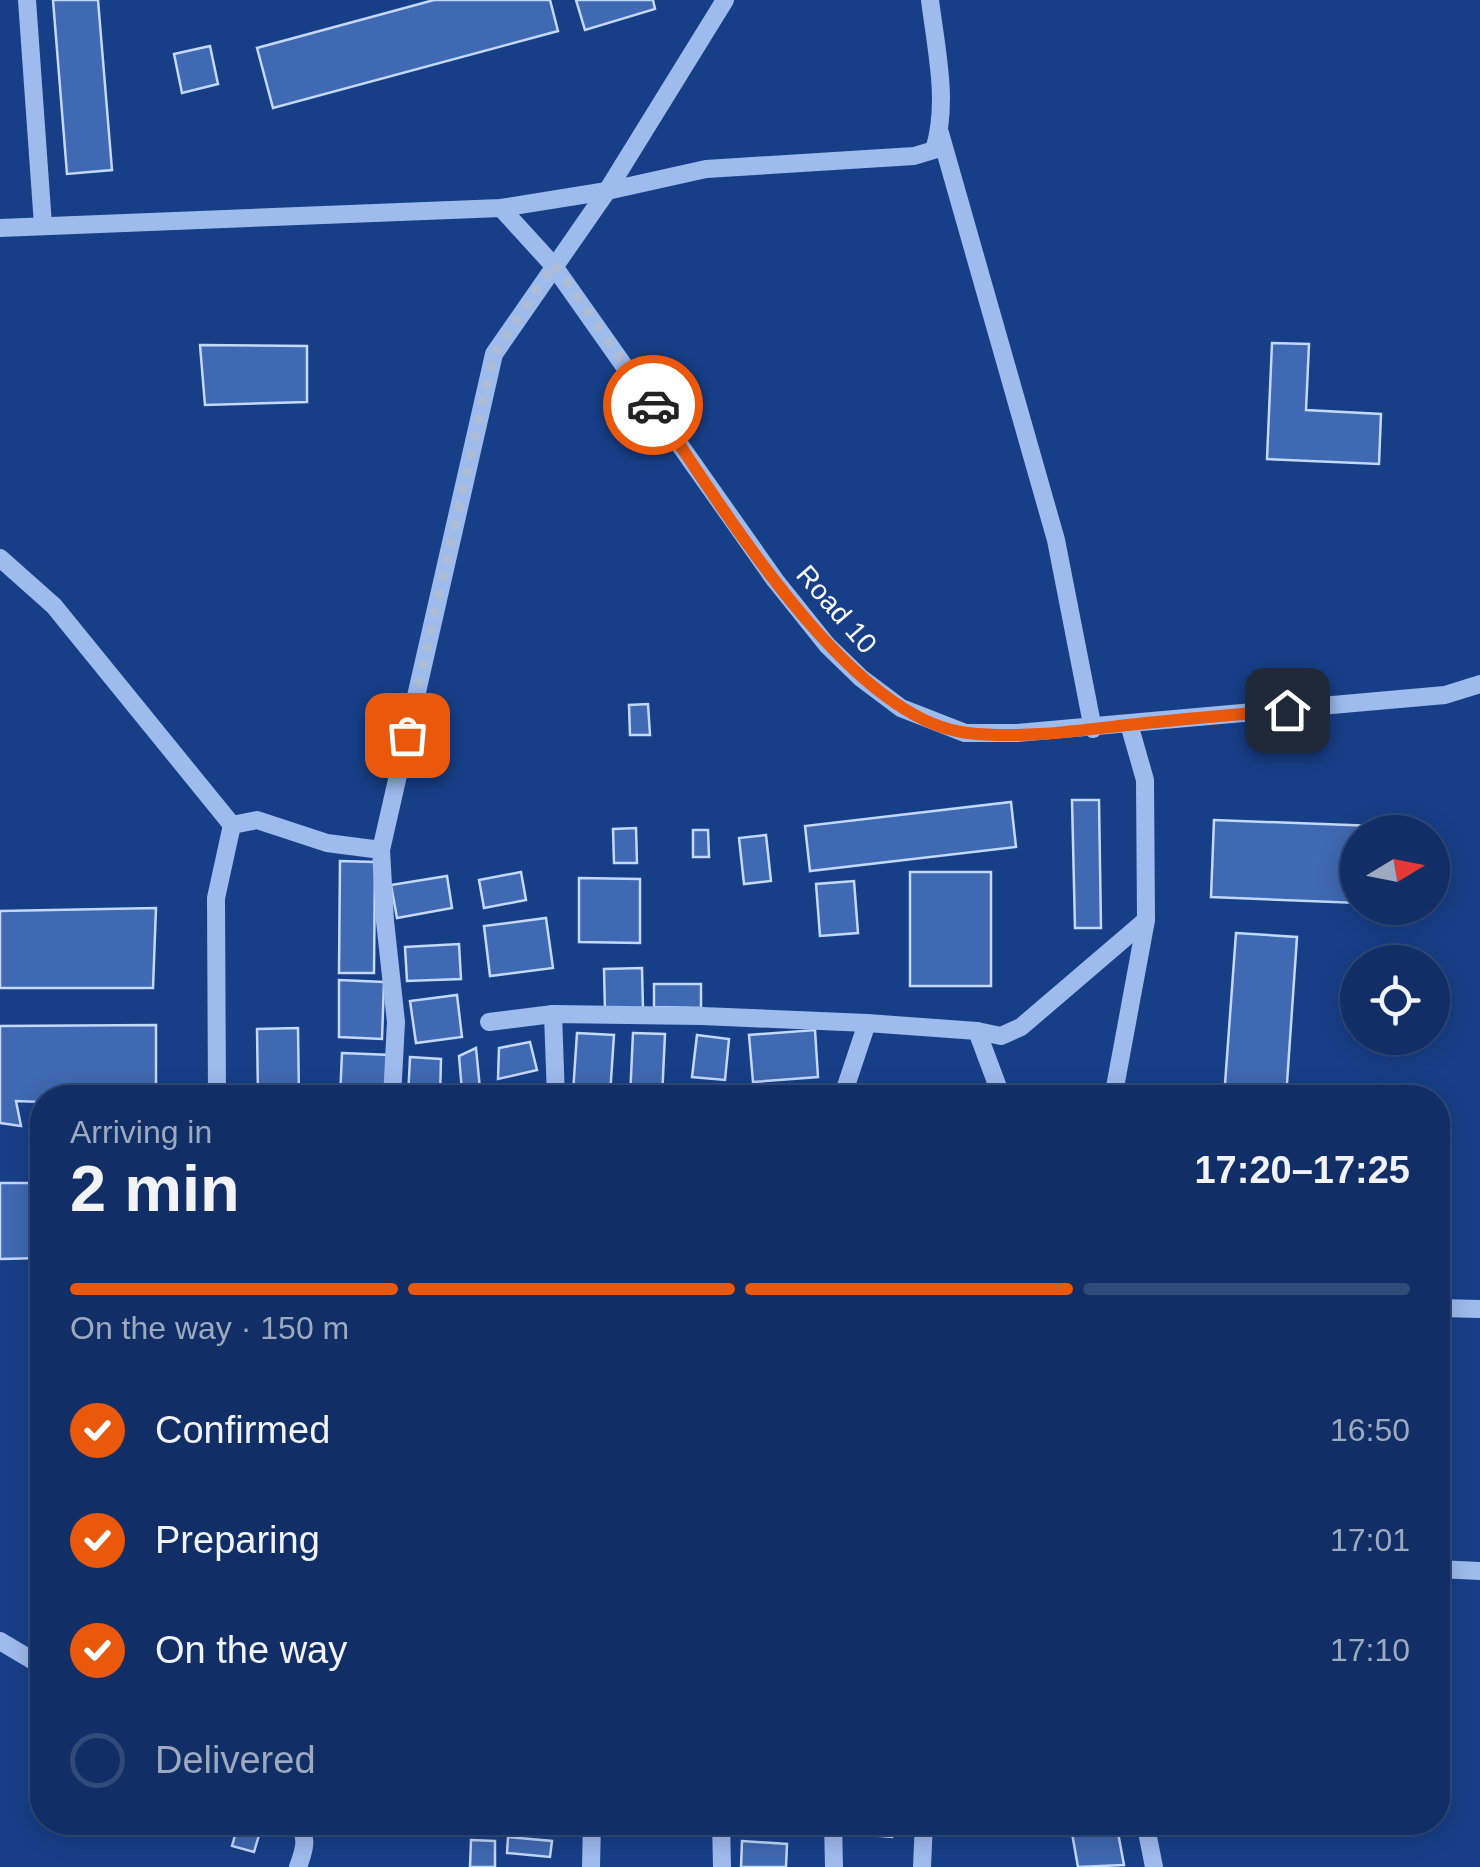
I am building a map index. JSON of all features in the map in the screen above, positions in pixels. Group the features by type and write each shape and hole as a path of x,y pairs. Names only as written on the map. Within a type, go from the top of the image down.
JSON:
{"street":[{"path":"27,0 43,224"},
{"path":"393,1085 396,1022 384,921 381,850 494,354 607,191 725,0"},
{"path":"930,0 941,84 940,132 1056,540 1093,729"},
{"path":"0,228 500,208 607,191 706,169 914,156 934,150 940,132"},
{"name":"Road 10","path":"500,208 554,264 775,580 827,645 860,678 901,708 965,733 1093,729 1445,696 1480,684"},
{"path":"0,558 54,606 232,825"},
{"path":"1114,1085 1146,920 1145,780 1129,724"},
{"path":"232,825 257,820 327,843 381,850"},
{"path":"217,1085 216,898 232,825"},
{"path":"489,1022 553,1014 702,1016 866,1023 1000,1036 1021,1027 1146,920"},
{"path":"553,1014 556,1085"},
{"path":"846,1085 866,1023"},
{"path":"977,1031 997,1085"},
{"path":"1450,1308 1480,1309"},
{"path":"1450,1570 1480,1571"},
{"path":"0,1641 30,1659"},
{"path":"298,1867 306,1846 304,1835"},
{"path":"591,1867 592,1835"},
{"path":"721,1835 722,1867"},
{"path":"833,1835 834,1867"},
{"path":"922,1867 923,1835"},
{"path":"1148,1835 1154,1867"}],"building":[{"path":"53,0 98,0 112,170 67,174"},
{"path":"434,0 550,0 558,31 273,108 257,48"},
{"path":"576,0 653,0 655,9 585,30"},
{"path":"210,46 218,84 182,93 174,54"},
{"path":"1272,343 1309,344 1306,410 1381,414 1379,464 1267,459"},
{"path":"200,345 307,346 307,402 205,405"},
{"path":"648,704 650,735 630,735 629,705"},
{"path":"1072,800 1099,800 1101,928 1075,928"},
{"path":"1011,802 1016,847 810,871 805,826"},
{"path":"1214,820 1340,825 1340,902 1211,897"},
{"path":"636,828 637,863 614,863 613,829"},
{"path":"693,830 708,830 709,857 693,857"},
{"path":"766,835 771,881 744,884 739,838"},
{"path":"340,861 375,862 374,973 339,973"},
{"path":"521,872 526,900 484,908 479,880"},
{"path":"910,872 991,872 991,986 910,986"},
{"path":"447,876 452,908 397,918 391,885"},
{"path":"579,878 640,879 640,943 579,942"},
{"path":"854,881 858,933 820,936 816,884"},
{"path":"156,908 153,988 0,988 0,911"},
{"path":"546,918 553,968 490,976 484,926"},
{"path":"1236,933 1297,937 1287,1085 1225,1085"},
{"path":"459,944 461,979 407,981 405,947"},
{"path":"642,968 643,1010 605,1011 604,969"},
{"path":"339,980 384,982 382,1039 339,1037"},
{"path":"654,984 701,984 701,1008 654,1007"},
{"path":"457,995 462,1037 416,1043 410,1001"},
{"path":"156,1025 156,1085 30,1085 30,1102 16,1101 21,1126 0,1123 0,1026"},
{"path":"298,1028 299,1085 258,1085 257,1029"},
{"path":"815,1030 818,1077 753,1082 749,1035"},
{"path":"577,1033 614,1035 611,1085 574,1085"},
{"path":"633,1033 665,1034 663,1085 631,1085"},
{"path":"697,1035 729,1039 725,1080 692,1077"},
{"path":"530,1042 537,1070 498,1079 499,1048"},
{"path":"476,1048 480,1085 461,1085 459,1056"},
{"path":"342,1053 391,1055 390,1085 341,1085"},
{"path":"410,1057 441,1059 440,1085 409,1085"},
{"path":"0,1183 30,1183 30,1258 0,1259"},
{"path":"235,1835 259,1835 254,1852 232,1846"},
{"path":"1072,1835 1118,1835 1124,1865 1078,1867"},
{"path":"508,1837 552,1841 550,1857 507,1853"},
{"path":"471,1840 495,1841 495,1867 470,1867"},
{"path":"742,1841 787,1844 786,1867 741,1867"}],"way so far":[{"path":"407,735 494,354 554,264 653,405"}],"route":[{"path":"653,405 775,580 827,645 860,678 901,708 965,733 1017,734 1287,710"}]}
